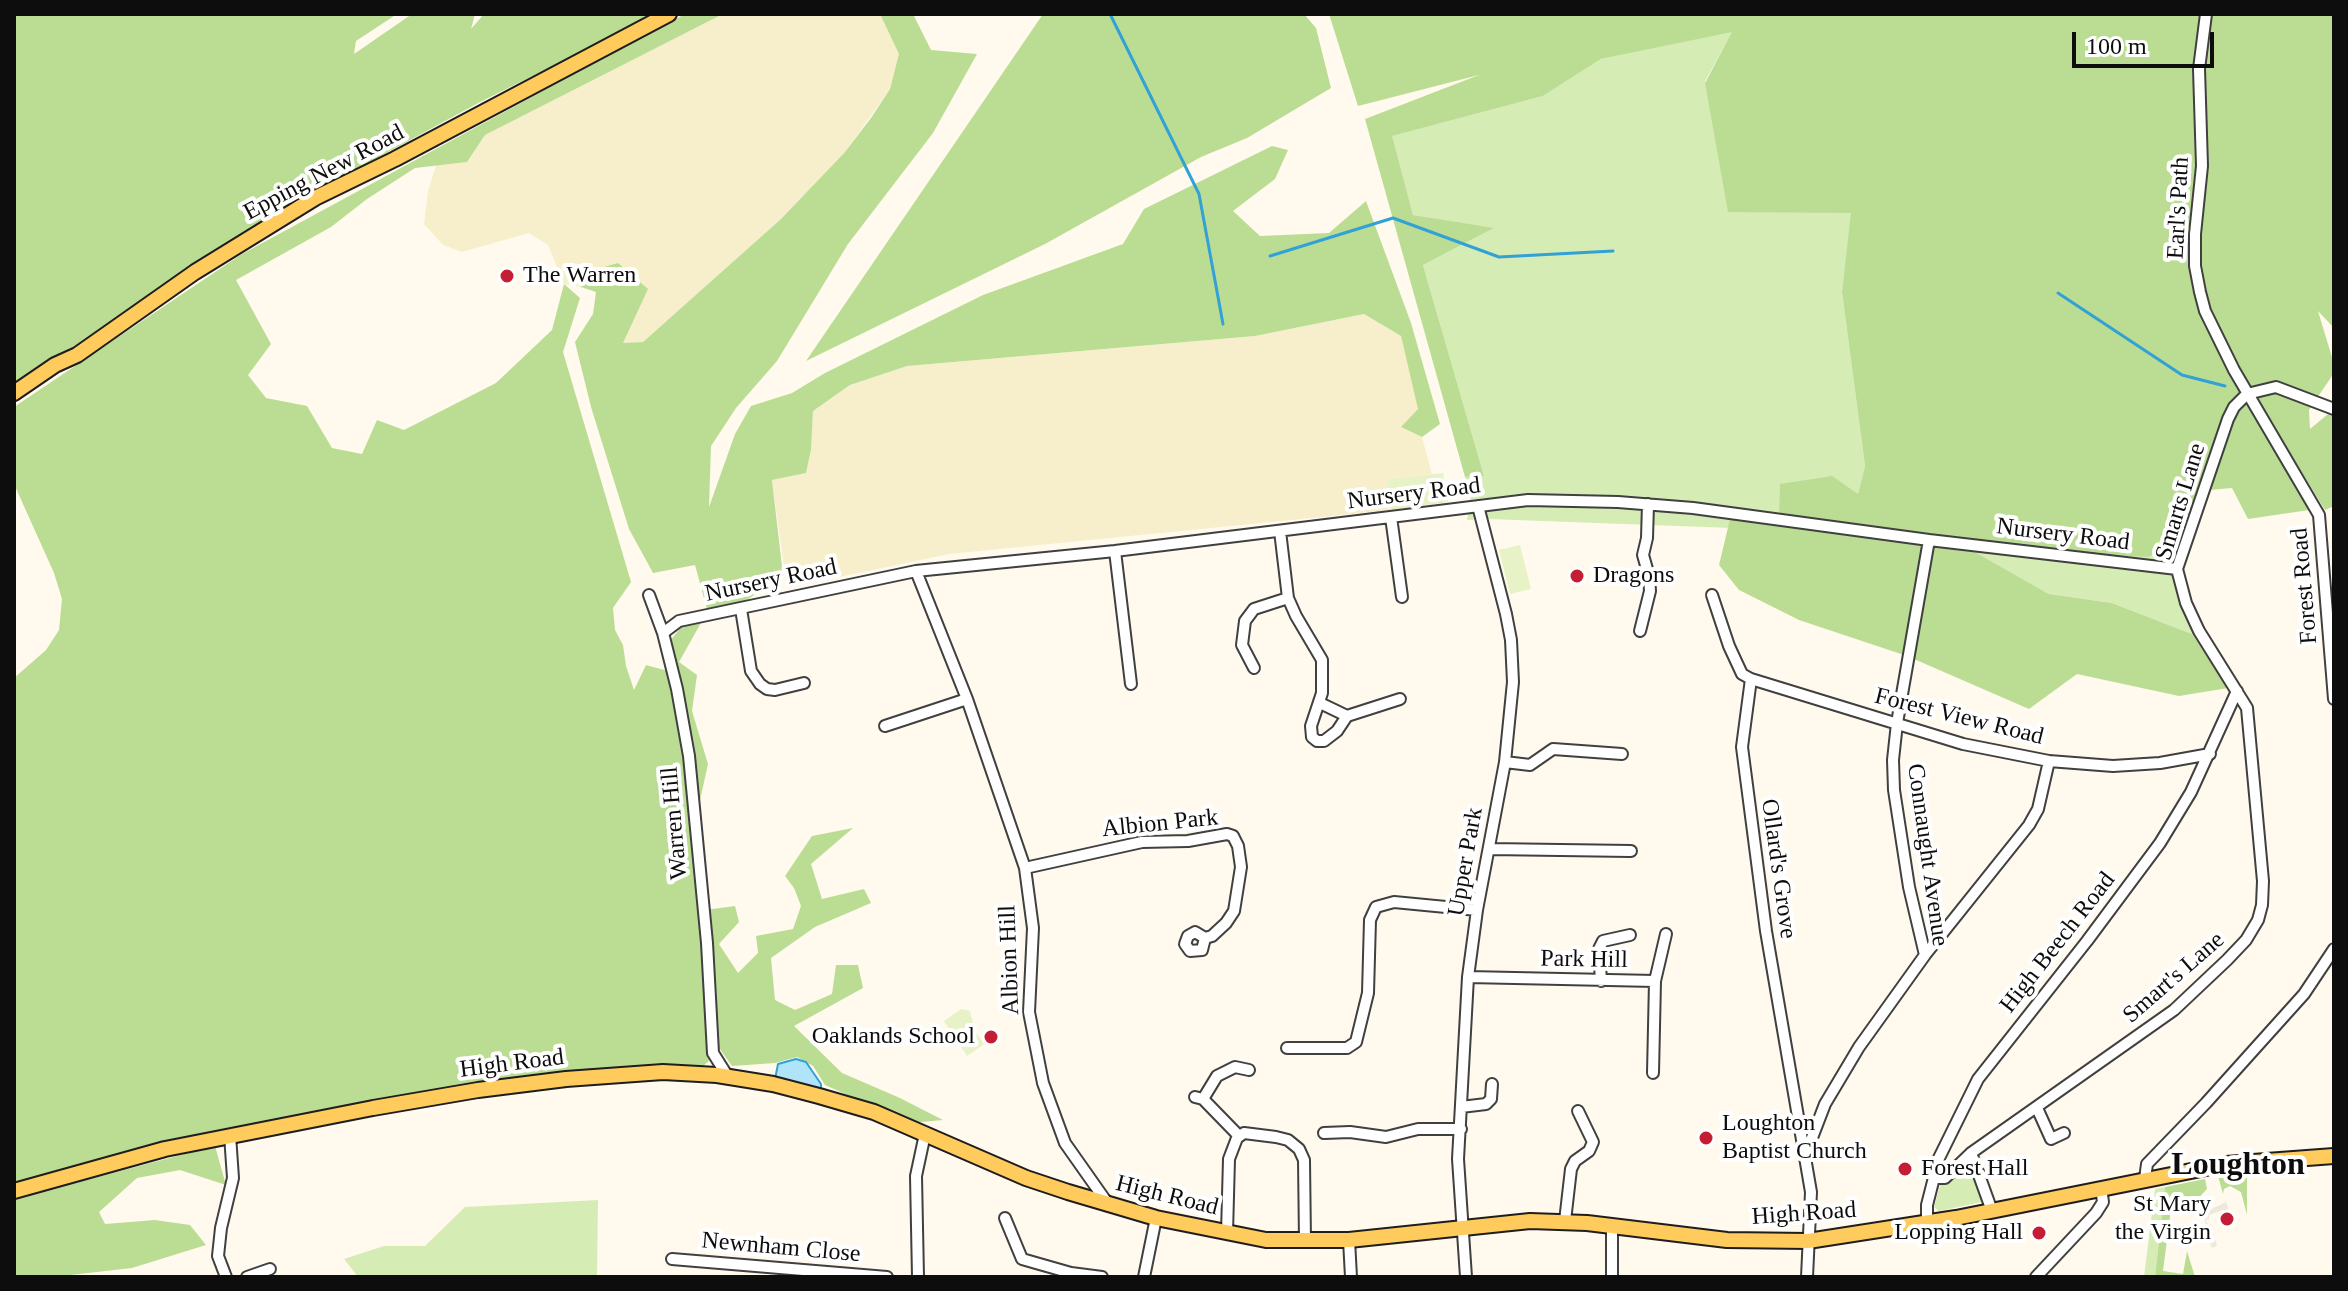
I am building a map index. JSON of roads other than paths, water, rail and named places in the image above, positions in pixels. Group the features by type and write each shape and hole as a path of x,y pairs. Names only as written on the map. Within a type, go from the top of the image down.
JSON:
{"main road":[{"name":"Epping New Road","path":"14,393 55,365 77,355 195,272 315,198 669,14"},
{"name":"High Road","path":"14,1191 165,1149 230,1135 478,1090 615,1074 705,1074 773,1084 874,1112 1026,1178 1108,1204 1156,1218 1266,1240 1349,1240 1530,1221 1565,1221 1727,1240 1808,1241 1992,1211 2145,1179 2260,1160 2334,1156"}],"street":[{"name":"Earl's Path","path":"2206,14 2199,69 2202,166 2195,266 2205,311 2247,394"},
{"path":"2247,394 2276,387 2334,409"},
{"name":"Smarts Lane","path":"2247,394 2234,407 2228,419 2177,569 2186,603 2199,631 2247,708"},
{"name":"Forest Road","path":"2247,394 2319,515 2334,699"},
{"name":"Nursery Road","path":"663,633 679,621 916,571 1115,551 1528,500 1648,504 2177,569"},
{"path":"1640,631 1650,591 1643,555 1648,504"},
{"name":"Upper Park","path":"1466,1277 1458,1159 1468,977 1477,910 1505,762 1513,682 1511,640 1478,506"},
{"path":"1391,517 1402,597"},
{"path":"1280,531 1288,598 1322,660 1320,703 1310,734 1314,740 1328,740 1347,716"},
{"name":"Connaught Avenue","path":"1807,1277 1811,1192 1805,1156 1825,1104 1852,1058 1925,955 1909,887 1894,790 1897,723 1929,540"},
{"path":"1115,551 1131,684"},
{"name":"Albion Hill","path":"916,571 967,699 1025,868 1033,928 1029,1012 1043,1083 1065,1143 1108,1204"},
{"name":"Warren Hill","path":"649,595 663,633 677,689 689,756 707,943 713,1053 705,1074"},
{"path":"1712,595 1742,674 1751,679"},
{"path":"1254,668 1242,645 1245,621 1254,609 1288,598"},
{"path":"741,609 751,671 760,684 775,690 804,683"},
{"name":"Forest View Road","path":"1751,679 1963,744 2049,761 2113,766 2160,763 2210,754"},
{"name":"Ollard's Grove","path":"1751,679 1742,747 1766,931 1805,1156"},
{"name":"High Beech Road","path":"1927,1222 1927,1205 1939,1158 1978,1079 2160,843 2191,792 2237,691"},
{"path":"885,726 967,699"},
{"path":"1320,703 1347,716 1400,699"},
{"name":"Smart's Lane","path":"1934,1178 1945,1178 1971,1153 2174,1010 2237,950 2258,920 2263,881 2247,708"},
{"path":"1505,762 1530,765 1553,749 1622,754"},
{"path":"1925,955 2029,825 2038,809 2049,761"},
{"name":"Albion Park","path":"1025,868 1142,842 1233,836 1241,867 1234,911 1219,929 1205,938"},
{"path":"1490,849 1624,847"},
{"path":"1287,1048 1347,1048 1356,1042 1368,993 1370,920 1376,907 1394,902 1477,910"},
{"path":"1655,981 1666,934"},
{"path":"1601,981 1599,949 1603,941 1630,935"},
{"path":"2145,1179 2147,1164 2304,994 2334,949"},
{"name":"Park Hill","path":"1468,977 1655,981 1653,1073"},
{"name":"Warren Hill","path":"713,1053 728,1077"},
{"path":"1239,1136 1199,1098 1217,1076 1235,1067 1249,1070"},
{"path":"1461,1107 1486,1104 1491,1099 1492,1084"},
{"path":"2037,1108 2051,1139 2064,1133"},
{"path":"1565,1221 1571,1169 1575,1161 1589,1151 1593,1142 1578,1111"},
{"path":"1324,1133 1350,1132 1386,1137 1418,1129 1461,1129"},
{"path":"1227,1233 1229,1159 1232,1146 1244,1133 1288,1140 1299,1149 1304,1160 1305,1241"},
{"path":"918,1277 916,1176 925,1134"},
{"path":"226,1277 218,1256 233,1178 230,1135"},
{"path":"1971,1153 1992,1211"},
{"path":"2036,1277 2096,1213 2103,1202 2101,1188"},
{"path":"1005,1218 1022,1259 1071,1273 1102,1277"},
{"path":"1144,1277 1156,1218"},
{"path":"1612,1226 1612,1277"},
{"path":"1349,1240 1351,1277"},
{"name":"Newnham Close","path":"672,1259 887,1277"},
{"path":"247,1277 270,1269"}],"water":[{"path":"796,1059 806,1062 821,1084 821,1092 775,1079 778,1064"}],"waterway":[{"path":"1110,14 1199,194 1223,324"},
{"path":"1270,256 1393,218 1499,257 1613,251"},
{"path":"2058,293 2182,375 2225,386"}],"place":[{"name":"The Warren","path":"507,276"},
{"name":"Dragons","path":"1577,576"},
{"name":"Oaklands School","path":"991,1037"},
{"name":"Loughton Baptist Church","path":"1706,1138"},
{"name":"Forest Hall","path":"1905,1169"},
{"name":"St Mary the Virgin","path":"2227,1219"},
{"name":"Lopping Hall","path":"2039,1233"}],"district":[{"name":"Loughton","path":"2238,1166"}]}
